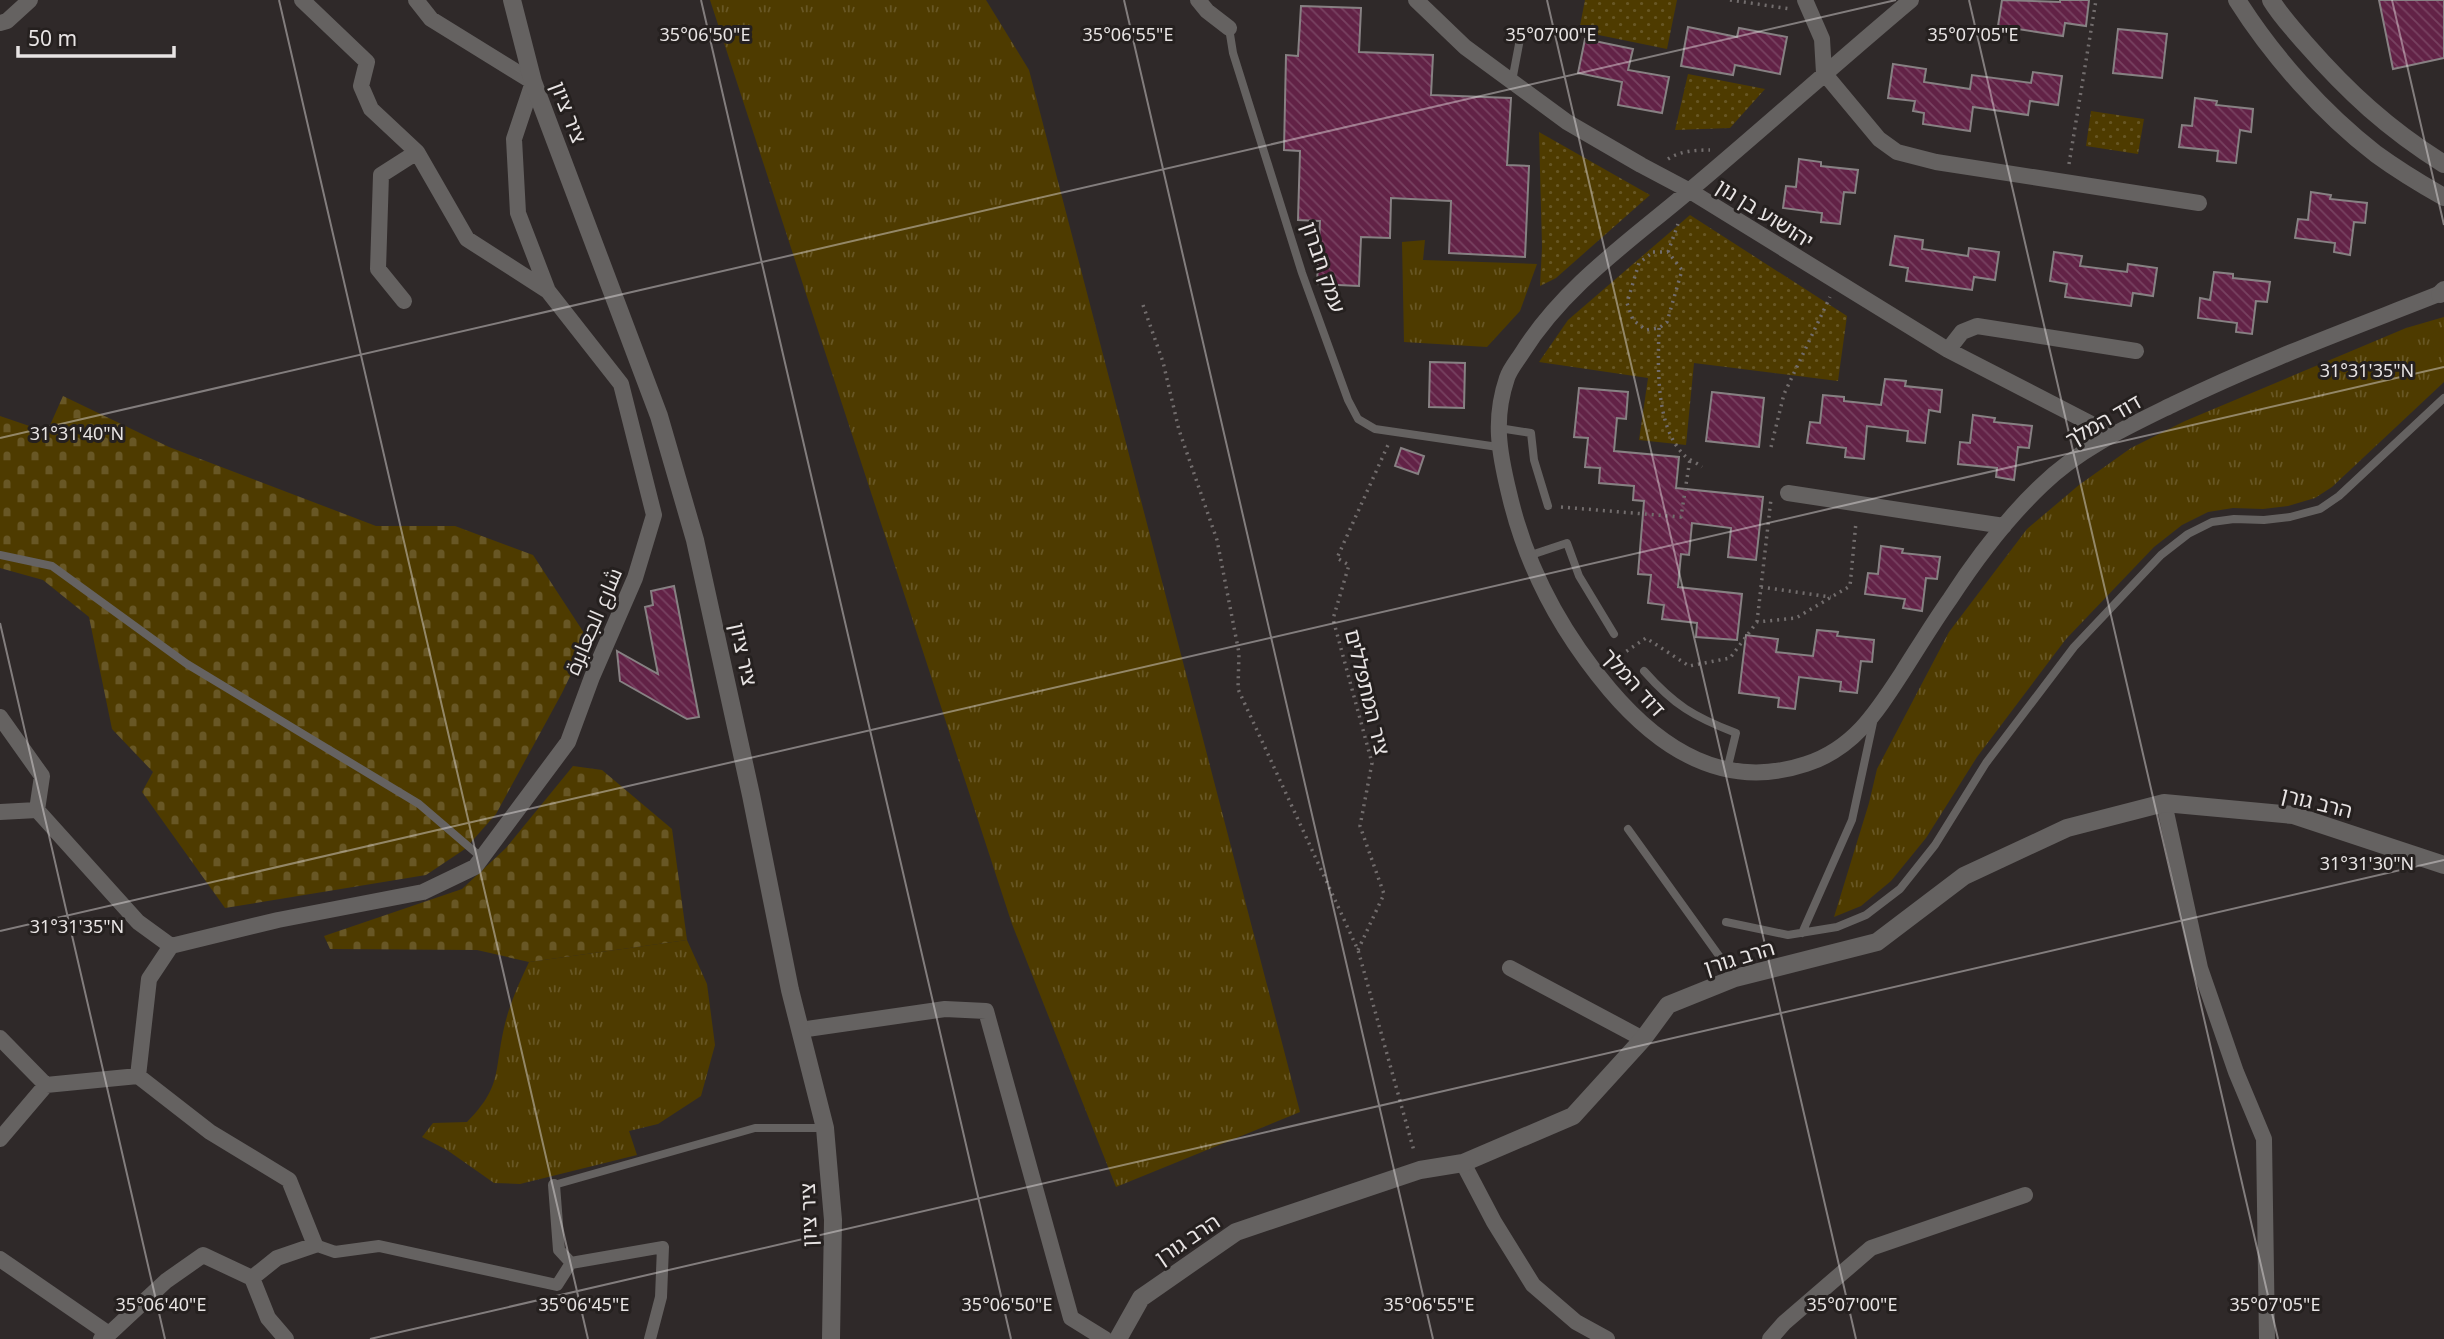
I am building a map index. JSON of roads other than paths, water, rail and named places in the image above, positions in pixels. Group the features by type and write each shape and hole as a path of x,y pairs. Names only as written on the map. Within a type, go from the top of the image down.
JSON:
{"street":[{"path":"0,23 7,21 30,0"},
{"path":"302,0 368,62 361,86 371,109 418,152 467,239 548,291"},
{"path":"416,0 431,19 533,82"},
{"name":"ציר ציון","path":"512,0 533,82 659,416 695,540 751,795 790,990 825,1128 833,1220 831,1339"},
{"name":"עמק חברון","path":"1199,0 1229,28"},
{"name":"יהושוע בן נון","path":"1416,0 1465,47 1567,122 1690,191 1948,349 2111,435"},
{"name":"דוד המלך","path":"1911,0 1690,191 1605,260 1551,313 1508,374 1498,417 1498,447 1517,528 1560,622 1595,672 1630,713 1651,733 1699,763 1727,771 1784,771 1835,752 1857,734 1875,714 1952,595 2004,526 2044,483 2111,435 2198,392 2300,348 2443,292"},
{"path":"2237,0 2259,33 2326,109 2376,154 2443,197"},
{"path":"2271,0 2346,89 2394,131 2444,164"},
{"path":"1807,6 1822,39 1824,73 1879,139 1897,152 1917,159 2199,203"},
{"name":"شارع الجعابرة","path":"171,946 278,920 423,892 475,867 568,742 592,677 635,578 654,515 621,384 548,291 518,213 514,139 533,82"},
{"path":"404,301 378,269 382,176 418,152"},
{"path":"1948,349 1962,332 1977,326 2136,351"},
{"path":"1780,491 2004,526"},
{"path":"0,717 42,776 37,810"},
{"path":"2164,803 2200,968 2263,1139 2267,1339"},
{"name":"הרב גורן","path":"1118,1339 1141,1298 1236,1232 1420,1170 1463,1163 1573,1116 1643,1039 1668,1004 1735,978 1877,942 1964,876 2067,828 2164,803 2293,816 2444,864"},
{"path":"0,812 37,810"},
{"path":"37,810 138,922 171,946 149,979 138,1076"},
{"path":"1510,968 1643,1039"},
{"path":"800,1030 945,1009 986,1011 1071,1318 1105,1339"},
{"path":"0,1038 46,1085"},
{"path":"0,1139 46,1085 138,1076 210,1132 289,1180 315,1244"},
{"path":"1463,1163 1494,1222 1533,1285 1576,1322 1607,1339"},
{"path":"554,1185 559,1250 571,1263"},
{"path":"1770,1339 1784,1323 1871,1248 2025,1195"},
{"path":"252,1278 277,1258 315,1244 335,1252 379,1246 557,1285 571,1263 663,1247 662,1297 650,1339"},
{"path":"0,1259 105,1337 166,1280 203,1255 252,1278 268,1318 286,1339"}],"lane":[{"name":"עמק חברון","path":"1229,28 1233,53 1302,273 1348,400 1358,419 1376,429 1498,447"},
{"path":"1512,81 1520,39"},
{"path":"1726,922 1788,935 1837,927 1867,915 1900,889 1935,845 1994,751 2066,657 2161,555 2188,534 2211,522 2290,517 2320,509 2339,496 2444,398"},
{"path":"1498,428 1531,433 1534,460 1548,506"},
{"path":"1528,555 1567,543 1585,587 1614,635"},
{"path":"0,555 52,566 187,664 419,804 482,858"},
{"path":"1644,671 1666,696 1689,713 1736,733 1727,771"},
{"path":"1802,933 1852,820 1875,714"},
{"path":"1628,829 1735,978"},
{"path":"554,1185 755,1128 825,1128"}]}
